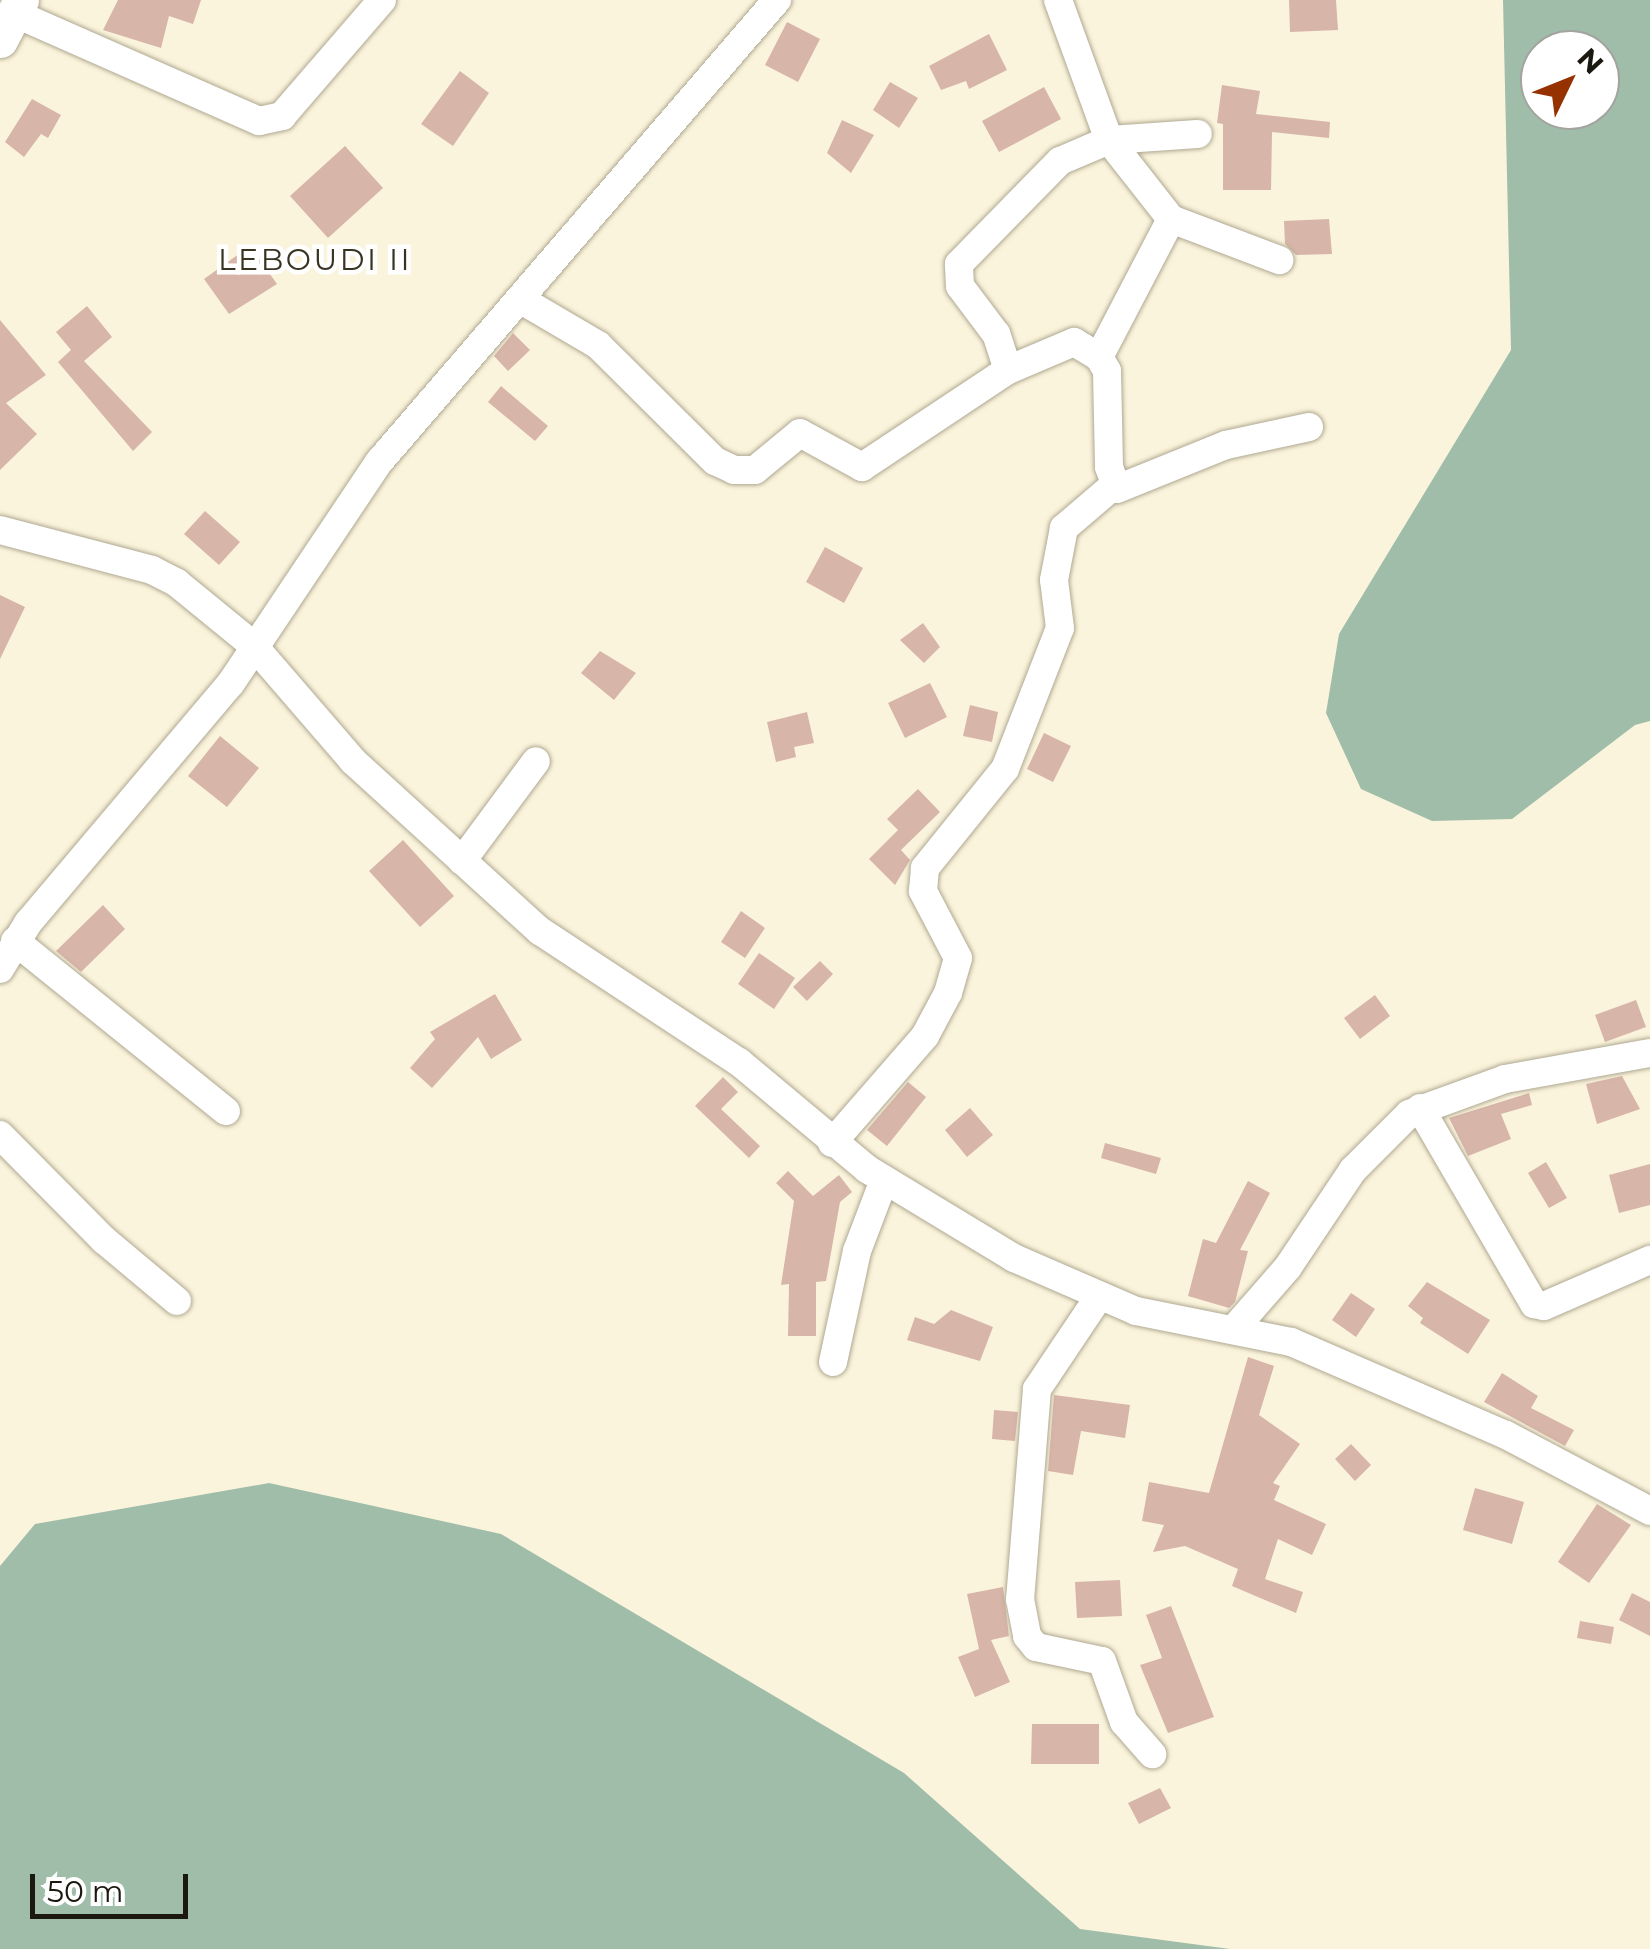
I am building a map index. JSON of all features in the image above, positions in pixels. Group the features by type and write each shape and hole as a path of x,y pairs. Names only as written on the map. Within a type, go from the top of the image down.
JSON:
{"street":[{"path":"12,18 260,121 282,116 382,0"},
{"path":"0,969 14,942 231,683 379,462 523,302 776,0"},
{"path":"1058,0 1109,140 1171,218 1279,260"},
{"path":"1008,370 996,334 960,286 959,264 1060,161 1109,140 1198,134"},
{"path":"1099,357 1144,281 1154,245 1171,218"},
{"path":"523,302 598,345 715,461 734,470 755,470 800,432 862,468 1008,370 1074,342 1099,357 1107,370 1113,486"},
{"path":"832,1143 925,1036 948,994 958,958 923,891 925,868 1005,769 1060,628 1054,580 1064,528 1113,486 1152,479 1226,445 1309,426"},
{"path":"0,530 152,570 253,645 353,761 462,861 586,966 768,1084 832,1143 884,1180 1014,1258 1098,1298 1291,1342 1506,1435 1650,1512"},
{"path":"462,861 536,760"},
{"path":"14,942 226,1112"},
{"path":"1234,1328 1288,1267 1382,1136 1420,1108 1505,1078 1650,1053"},
{"path":"1420,1108 1534,1304 1544,1306 1650,1260"},
{"path":"0,1135 104,1240 177,1300"},
{"path":"833,1362 857,1252 884,1180"},
{"path":"1098,1298 1037,1389 1020,1598 1027,1636 1036,1647 1102,1661 1124,1722 1152,1754"}],"green space":[{"path":"1503,0 1650,0 1650,721 1635,725 1512,819 1432,821 1361,789 1326,713 1339,634 1511,350"},
{"path":"269,1483 501,1534 904,1773 1080,1929 1230,1949 0,1949 0,1566 35,1524"}],"building":[{"path":"118,0 201,0 193,24 169,16 161,48 103,30"},
{"path":"1289,0 1336,0 1338,30 1290,32"},
{"path":"787,22 820,39 798,82 765,65"},
{"path":"989,34 1007,70 969,89 966,81 941,90 929,66"},
{"path":"460,71 489,93 453,146 421,124"},
{"path":"890,82 918,98 899,128 873,110"},
{"path":"1222,85 1260,91 1256,114 1330,122 1329,138 1272,132 1271,190 1223,190 1223,124 1217,123"},
{"path":"1044,87 1061,119 999,152 982,121"},
{"path":"32,99 61,115 48,138 41,134 24,157 5,142"},
{"path":"842,120 874,135 851,173 827,153"},
{"path":"345,146 383,188 328,238 290,196"},
{"path":"1329,219 1332,254 1296,255 1285,244 1284,221"},
{"path":"250,246 277,284 229,314 204,279"},
{"path":"87,306 112,337 84,361 152,432 133,451 58,362 71,350 56,332"},
{"path":"0,320 46,375 6,403 37,434 0,470"},
{"path":"513,333 530,350 508,371 494,356"},
{"path":"501,386 548,426 535,441 488,402"},
{"path":"205,511 240,542 219,565 184,534"},
{"path":"825,547 863,568 844,603 806,582"},
{"path":"0,595 25,607 0,659"},
{"path":"923,623 940,647 924,663 900,640"},
{"path":"600,651 636,673 614,700 581,673"},
{"path":"930,683 947,717 905,738 888,703"},
{"path":"970,705 998,712 992,742 963,736"},
{"path":"807,712 814,743 794,747 796,757 776,762 767,722"},
{"path":"1044,733 1071,746 1053,782 1027,769"},
{"path":"220,736 259,768 227,807 188,776"},
{"path":"918,789 940,812 901,850 910,860 895,885 869,859 898,830 887,819"},
{"path":"403,840 454,896 420,927 369,871"},
{"path":"103,905 125,929 81,972 56,951"},
{"path":"741,911 765,928 745,958 721,942"},
{"path":"759,953 795,978 774,1009 738,984"},
{"path":"820,961 833,974 807,1001 793,987"},
{"path":"495,994 522,1040 491,1059 478,1037 432,1088 410,1068 435,1039 430,1032"},
{"path":"1375,995 1390,1016 1360,1039 1344,1018"},
{"path":"1636,1000 1646,1027 1605,1042 1595,1015"},
{"path":"1622,1076 1640,1109 1597,1124 1586,1084"},
{"path":"723,1077 738,1092 721,1109 760,1146 749,1158 695,1106"},
{"path":"908,1082 926,1097 887,1146 867,1130"},
{"path":"1529,1093 1532,1105 1501,1114 1511,1139 1468,1156 1449,1118"},
{"path":"970,1108 993,1135 967,1157 945,1130"},
{"path":"1105,1143 1161,1158 1156,1174 1101,1158"},
{"path":"1546,1162 1567,1198 1549,1208 1528,1173"},
{"path":"1650,1164 1650,1205 1619,1213 1609,1175"},
{"path":"788,1171 813,1196 839,1175 852,1192 840,1202 826,1281 816,1282 816,1336 788,1336 789,1284 781,1285 794,1201 776,1183"},
{"path":"1248,1181 1270,1193 1240,1250 1248,1251 1235,1302 1229,1308 1188,1296 1203,1239 1216,1243"},
{"path":"1427,1282 1490,1320 1468,1354 1420,1323 1423,1318 1408,1306"},
{"path":"1351,1293 1375,1309 1356,1337 1332,1320"},
{"path":"951,1310 993,1327 980,1361 907,1340 915,1317 934,1324"},
{"path":"1248,1357 1274,1366 1259,1415 1300,1444 1273,1483 1280,1486 1274,1500 1326,1524 1312,1555 1278,1539 1265,1579 1303,1592 1296,1613 1232,1586 1238,1569 1185,1546 1153,1552 1164,1525 1142,1521 1149,1482 1209,1493"},
{"path":"1502,1373 1538,1396 1531,1408 1574,1430 1565,1446 1484,1402"},
{"path":"1054,1395 1130,1405 1125,1438 1081,1431 1073,1475 1048,1471"},
{"path":"994,1410 1018,1412 1015,1441 992,1439"},
{"path":"1351,1444 1371,1465 1355,1481 1335,1459"},
{"path":"1475,1488 1524,1502 1512,1544 1463,1530"},
{"path":"1597,1504 1631,1525 1589,1583 1558,1562"},
{"path":"1120,1580 1122,1616 1077,1618 1075,1582"},
{"path":"1003,1587 1009,1636 991,1640 1010,1682 975,1697 958,1657 979,1649 967,1594"},
{"path":"1632,1593 1650,1602 1650,1636 1619,1620"},
{"path":"1171,1606 1214,1717 1168,1733 1140,1665 1162,1658 1146,1615"},
{"path":"1580,1621 1614,1627 1611,1644 1577,1638"},
{"path":"1032,1724 1099,1724 1099,1764 1031,1764"},
{"path":"1160,1788 1171,1808 1139,1824 1128,1803"}],"district":[{"name":"LEBOUDI II","path":"315,260"}]}
